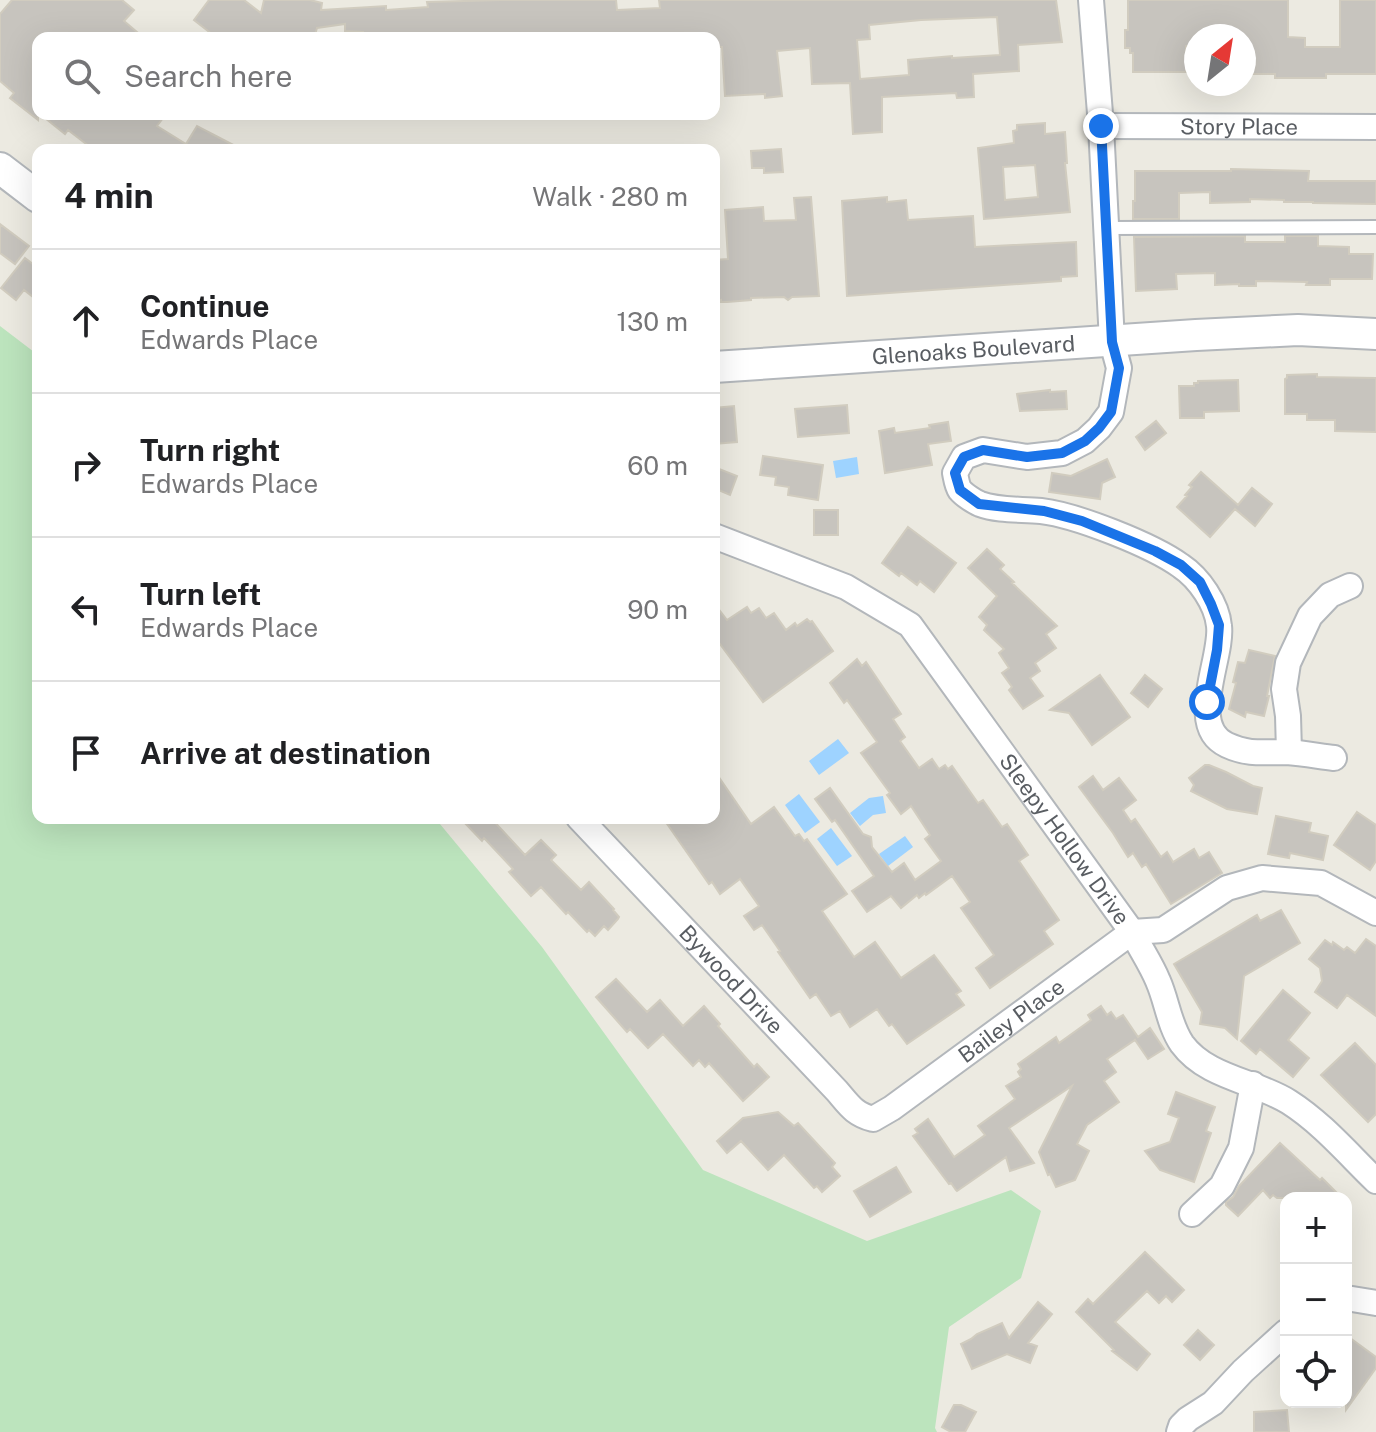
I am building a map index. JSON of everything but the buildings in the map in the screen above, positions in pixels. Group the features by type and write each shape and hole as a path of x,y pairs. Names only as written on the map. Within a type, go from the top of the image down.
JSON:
{"street":[{"path":"1091,0 1112,342 1119,368 1111,412 1085,441 1062,453 1027,457 983,450 964,457 955,473 960,490 979,504 1044,511 1082,521 1143,545 1181,565 1200,582 1219,625 1207,702 1209,726 1223,744 1249,753 1289,752 1334,758"},
{"name":"Story Place","path":"1101,126 1376,127"},
{"path":"0,168 32,192"},
{"name":"Glenoaks Boulevard","path":"720,367 1196,335 1298,330 1376,334"},
{"name":"Sleepy Hollow Drive","path":"720,538 846,587 910,625 1132,932 1158,981 1169,1017 1183,1044 1200,1061 1288,1101 1315,1122 1376,1181"},
{"path":"1289,752 1284,689 1288,663 1310,616 1330,595 1350,586"},
{"name":"Bywood Drive","path":"585,824 852,1109 860,1116 873,1119 892,1108"},
{"path":"1132,932 1163,930 1227,888 1262,878 1321,883 1376,913"},
{"name":"Bailey Place","path":"892,1108 1132,932"},
{"path":"1192,1214 1222,1186 1241,1148 1253,1084"},
{"path":"1352,1299 1376,1303"},
{"path":"1180,1429 1196,1413 1213,1403 1282,1336"}],"lane":[{"path":"1106,228 1376,227"}],"green space":[{"path":"0,326 32,350 32,824 440,824 542,947 703,1170 867,1241 1011,1190 1041,1211 1021,1278 949,1327 935,1428 937,1432 0,1432"}],"water":[{"path":"857,457 859,474 836,478 833,461"},
{"path":"838,739 849,753 819,775 809,761"},
{"path":"799,794 820,822 805,833 785,805"},
{"path":"883,796 886,813 873,815 860,826 850,813 869,798"},
{"path":"831,828 852,856 837,866 817,839"},
{"path":"905,836 913,847 888,866 879,854"}],"route":[{"path":"1101,126 1112,342 1119,368 1111,412 1085,441 1062,453 1027,457 983,450 964,457 955,473 960,490 979,504 1044,511 1082,521 1155,551 1181,565 1200,582 1219,625 1207,702"}]}
